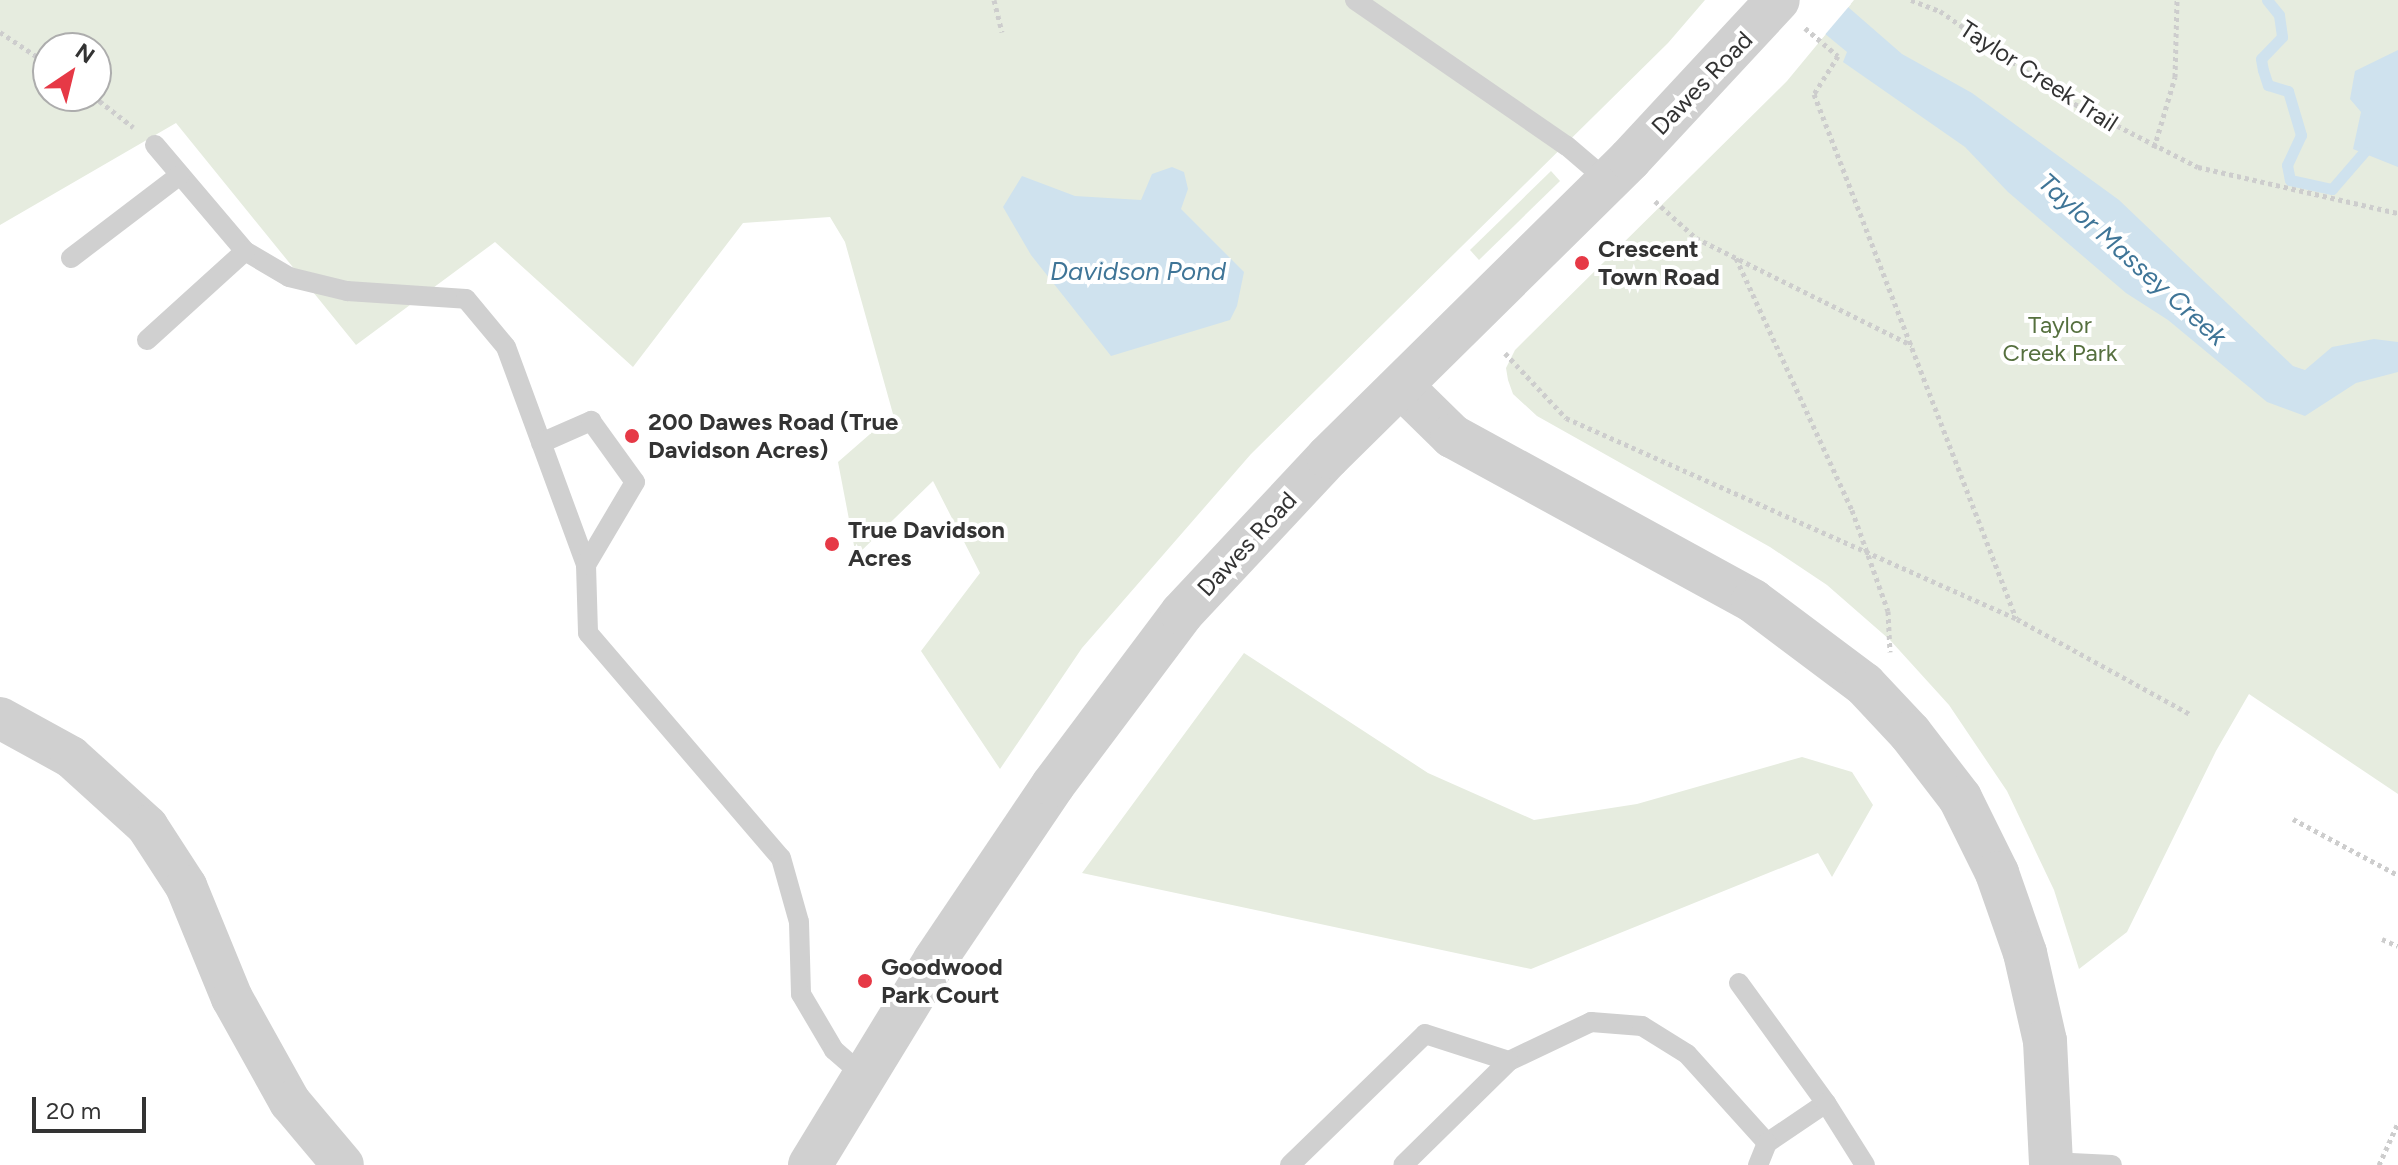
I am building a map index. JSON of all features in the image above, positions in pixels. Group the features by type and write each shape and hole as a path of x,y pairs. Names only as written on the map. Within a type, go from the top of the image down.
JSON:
{"street":[{"name":"Dawes Road","path":"810,1165 863,1075 1053,785 1182,613 1328,457 1403,388 1608,181 1744,41 1778,0"},
{"path":"1403,388 1452,436 1753,601 1864,684 1910,733 1960,798 1997,873 2025,953 2045,1041 2051,1163"},
{"path":"0,718 71,757 147,826 186,886 232,998 290,1102 343,1165"}],"lane":[{"path":"1355,0 1567,146 1608,181"},
{"path":"155,145 245,251 289,277 347,291 466,299 506,347 586,565 588,633 781,858 799,922 801,994 834,1050 863,1075"},
{"path":"71,258 180,175"},
{"path":"147,340 245,251"},
{"path":"541,443 591,421 635,482 586,565"},
{"path":"1739,983 1826,1103 1865,1165"},
{"path":"1403,1165 1509,1061 1591,1022 1642,1026 1687,1054 1767,1143"},
{"path":"1290,1165 1425,1034 1509,1061"},
{"path":"1758,1165 1767,1143 1826,1103"},
{"path":"2051,1163 2112,1165"}],"path":[{"path":"994,0 1002,32"},
{"name":"Taylor Creek Trail","path":"1911,0 1940,11 2067,100 2154,148 2198,167 2398,213"},
{"path":"2154,148 2175,77 2177,0"},
{"path":"0,32 32,53"},
{"path":"1838,56 1814,94 2017,619"},
{"path":"112,111 155,145"},
{"path":"1655,201 1696,238 1913,345"},
{"path":"1736,258 1852,510 1863,551 1888,611 1890,652"},
{"path":"1505,353 1566,418 2017,619 2190,714"},
{"path":"2293,819 2398,875"},
{"path":"2382,939 2398,946"},
{"path":"2379,1165 2398,1123"}],"green space":[{"path":"0,0 1705,0 1668,43 1251,454 1082,648 1000,769 921,651 980,573 933,481 856,556 838,462 893,414 845,242 830,217 743,223 633,367 495,242 356,345 176,123 0,225"},
{"name":"Taylor Creek Park","path":"1854,0 2398,0 2398,794 2249,694 2216,751 2127,932 2079,969 2054,890 2007,791 1949,705 1890,640 1827,585 1770,547 1537,416 1513,394 1508,380 1506,368 1515,350 1787,81"},
{"path":"1551,171 1560,181 1479,260 1470,250"},
{"path":"1244,653 1428,773 1534,820 1637,804 1802,757 1852,772 1873,805 1832,877 1818,853 1531,969 1082,873"}],"water":[{"name":"Taylor Massey Creek","path":"1784,0 1840,0 1902,54 1972,93 2119,200 2293,366 2305,370 2332,347 2374,339 2398,342 2398,372 2356,383 2305,416 2267,402 2168,320 2126,293 2008,192 1965,147 1843,62 1847,52"},
{"path":"2398,50 2398,167 2353,149 2361,112 2350,99 2355,71"},
{"name":"Davidson Pond","path":"1172,167 1184,172 1188,189 1181,209 1244,272 1237,306 1230,320 1111,356 1031,255 1003,207 1022,176 1075,196 1141,200 1152,174"}],"pier":[{"path":"1780,0 1846,0 1851,4 1823,37"}],"waterway":[{"path":"2267,0 2279,15 2282,37 2261,59 2263,70 2268,85 2288,91 2301,135 2287,165 2290,180 2332,189 2364,152"}],"place":[{"name":"Crescent Town Road","path":"1582,263"},
{"name":"200 Dawes Road (True Davidson Acres)","path":"632,436"},
{"name":"True Davidson Acres","path":"832,544"},
{"name":"Goodwood Park Court","path":"865,981"}]}
